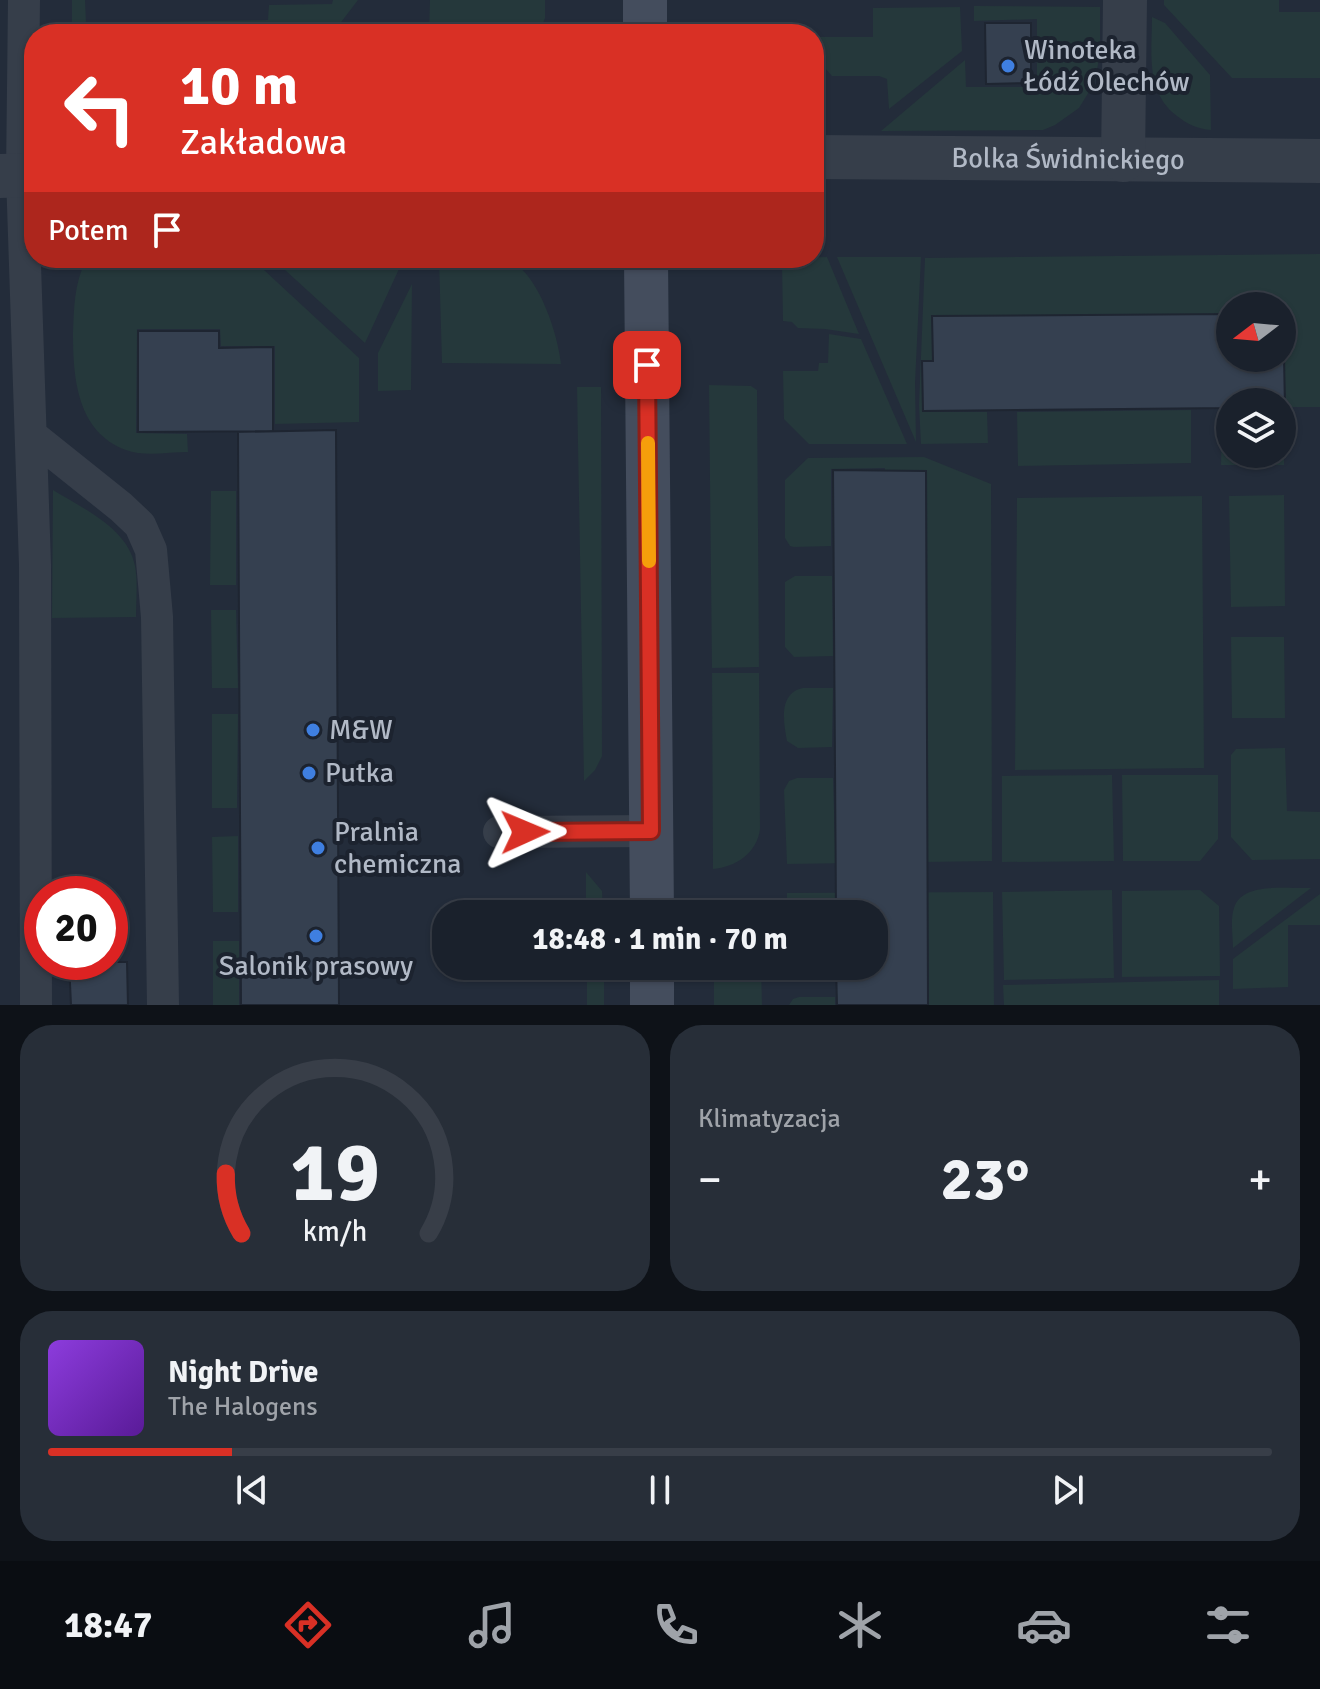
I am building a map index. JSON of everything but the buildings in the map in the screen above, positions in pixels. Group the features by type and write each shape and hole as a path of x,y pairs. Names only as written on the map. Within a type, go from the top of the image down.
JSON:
{"street":[{"path":"645,0 645,24"},
{"path":"1123,160 1125,0"},
{"name":"Bolka Świdnickiego","path":"824,157 1320,161"},
{"path":"646,268 652,900"},
{"path":"652,980 652,1005"}],"lane":[{"path":"24,0 19,175 35,565 36,1005"},
{"path":"31,435 140,525 151,550 157,617 163,1005"},
{"path":"499,832 651,831"}],"shaded area":[{"path":"72,0 85,0 86,23 268,20 269,5 332,4 333,0 358,0 340,24 72,24"},
{"path":"430,0 545,0 543,24 429,24"},
{"path":"1164,0 1279,0 1279,12 1320,12 1320,78 1232,78 1164,5"},
{"path":"974,6 1100,7 1100,52 1095,82 1079,108 1043,130 881,131 965,60 966,87 1037,87 1037,19 974,21"},
{"path":"960,7 962,51 889,109 887,79 879,76 832,76 824,67 824,37 873,37 873,8"},
{"path":"1152,17 1165,23 1210,75 1211,130 1181,119 1160,95 1152,71"},
{"path":"1320,254 1320,407 1296,407 1296,388 1285,388 1285,372 1296,372 1296,292 1216,292 1216,314 932,316 932,361 922,361 922,412 987,412 988,443 921,444 919,405 925,258"},
{"path":"824,257 827,257 859,334 798,328 792,322 783,321 782,268 824,268"},
{"path":"837,257 921,257 915,383 916,442"},
{"path":"83,268 262,268 359,358 359,422 275,424 275,346 221,346 220,329 137,329 136,433 187,434 188,452 141,453 110,442 88,417 77,385 73,333"},
{"path":"283,268 399,268 365,343"},
{"path":"439,268 520,268 540,294 556,338 561,364 442,363"},
{"path":"412,284 411,390 378,391 378,353"},
{"path":"829,334 861,339 907,444 809,444 784,419 783,371 818,371 819,363 828,363"},
{"path":"709,385 751,386 757,390 759,667 712,668"},
{"path":"577,387 601,387 602,756 595,770 584,781"},
{"path":"1191,410 1191,463 1018,466 1017,412"},
{"path":"924,457 991,484 992,861 787,864 784,790 789,781 797,778 833,778 835,843 888,843 888,834 928,833 927,478 885,478 885,468 831,469 831,546 794,547 785,538 785,480 808,458"},
{"path":"53,490 102,520 114,530 131,553 137,585 136,617 52,618"},
{"path":"211,491 236,491 236,585 210,585"},
{"path":"1284,495 1285,606 1231,607 1229,496"},
{"path":"1202,496 1204,768 1015,770 1017,498"},
{"path":"795,576 832,576 833,656 794,657 785,647 785,582"},
{"path":"211,610 236,610 238,688 212,688"},
{"path":"1231,637 1284,637 1285,718 1232,718"},
{"path":"712,673 759,673 760,829 750,852 737,862 713,869"},
{"path":"833,688 832,747 798,748 787,741 786,701 795,691"},
{"path":"212,714 238,714 237,808 212,808"},
{"path":"1285,748 1287,811 1320,812 1320,859 1252,860 1231,837 1231,755 1236,749"},
{"path":"1112,775 1114,861 1002,862 1002,776"},
{"path":"1122,775 1218,775 1218,839 1200,861 1123,861"},
{"path":"238,836 238,912 213,912 212,837"},
{"path":"586,872 602,891 602,900 586,900"},
{"path":"1267,888 1311,888 1233,948 1232,918 1239,899"},
{"path":"1112,890 1114,978 1004,980 1002,892"},
{"path":"1200,890 1219,906 1220,976 1122,977 1122,891"},
{"path":"993,892 994,1005 929,1005 928,910 888,900 787,900 787,893"},
{"path":"1320,894 1320,925 1288,925 1288,987 1233,989 1233,959"},
{"path":"213,941 239,941 239,1005 213,1005"},
{"path":"587,980 604,980 604,1005 587,1005"},
{"path":"714,980 761,980 762,1005 714,1005"},
{"path":"1219,980 1219,1005 1004,1005 1003,985"},
{"path":"799,997 835,997 835,1005 789,1005"}],"slow traffic":[{"path":"648,443 649,561"}],"place":[{"name":"Winoteka Łódź Olechów","path":"1008,66"},
{"name":"M&W","path":"313,730"},
{"name":"Putka","path":"309,773"},
{"name":"Pralnia chemiczna","path":"318,848"},
{"name":"Salonik prasowy","path":"316,936"}],"route":[{"path":"525,832 651,831 647,365"}]}
